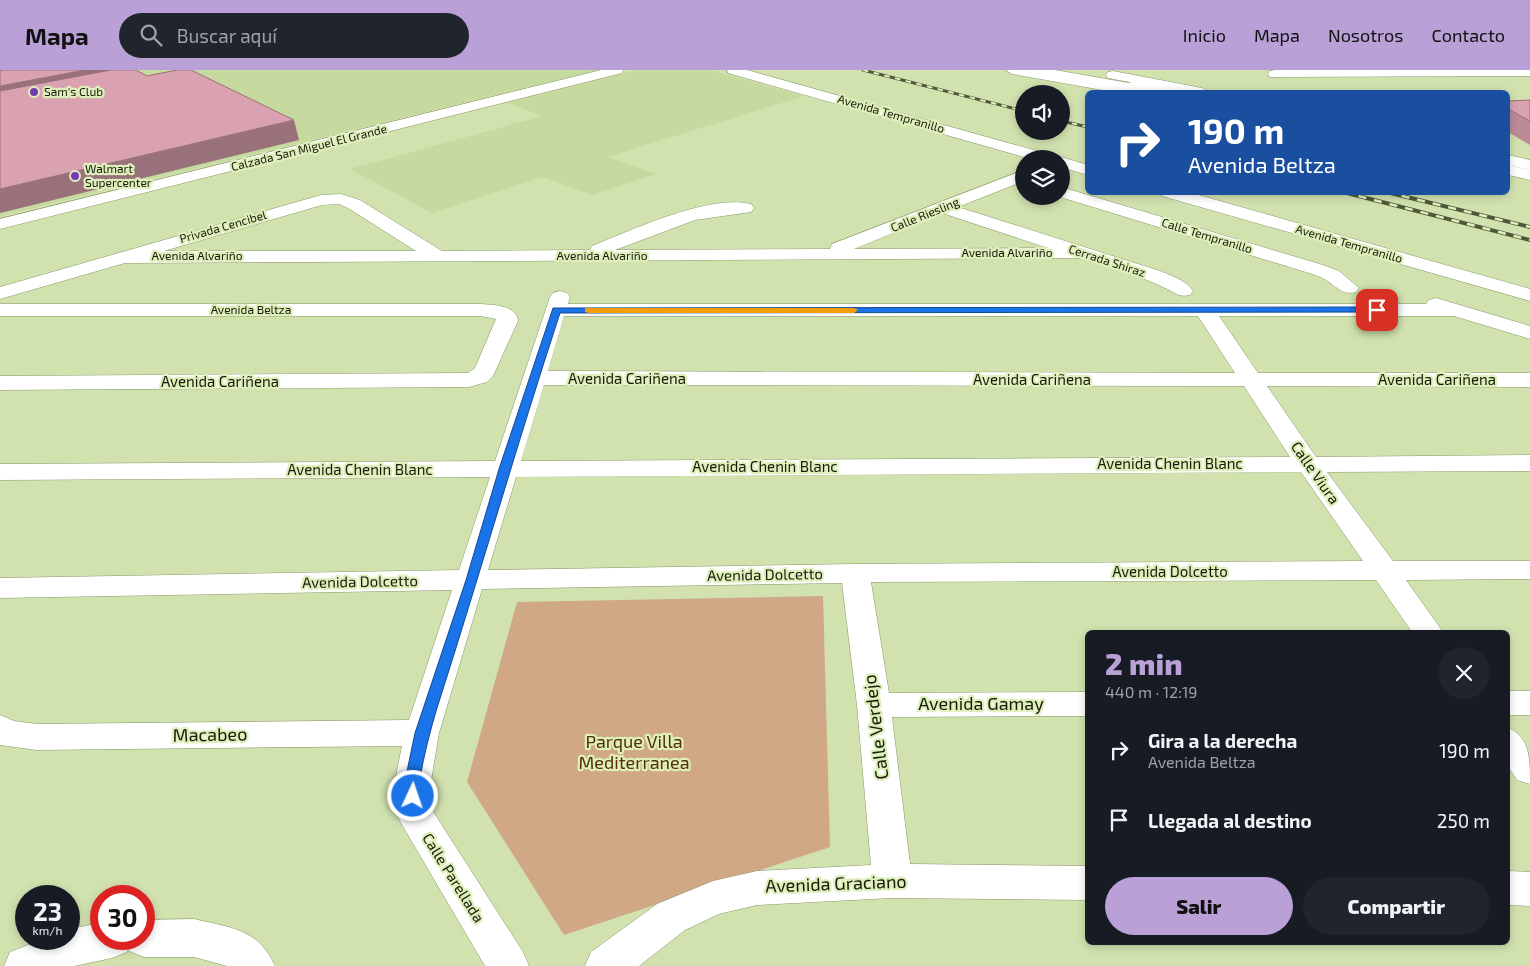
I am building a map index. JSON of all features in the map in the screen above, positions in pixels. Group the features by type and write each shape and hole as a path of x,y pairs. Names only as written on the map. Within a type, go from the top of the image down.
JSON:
{"main road":[{"name":"Calzada San Miguel El Grande","path":"0,224 616,70"},
{"name":"Avenida Tempranillo","path":"733,70 1017,150"},
{"path":"1012,70 1122,90"},
{"path":"1034,70 1087,75 1188,90"},
{"path":"1063,70 1169,90"},
{"path":"1275,74 1530,72"},
{"path":"1087,75 1144,90"},
{"path":"1510,157 1530,163"},
{"path":"1510,160 1530,163"},
{"path":"1070,165 1085,169"},
{"path":"1510,170 1530,175"},
{"name":"Calle Riesling","path":"825,254 1015,180"},
{"name":"Calle Tempranillo","path":"1070,195 1316,269 1332,275 1349,288"},
{"name":"Avenida Tempranillo","path":"1179,195 1530,295"},
{"name":"Privada Cencibel","path":"0,292 308,202 331,199 342,199 354,204 436,255"},
{"path":"582,256 693,214 722,208 745,208"},
{"name":"Cerrada Shiraz","path":"943,208 1164,280 1183,292"},
{"name":"Avenida Alvariño","path":"123,257 1081,252"},
{"name":"Calle Parellada","path":"508,966 414,812 413,781 422,733 472,580 533,378 562,294 582,256"},
{"path":"562,294 1205,311 1453,310"},
{"path":"1420,299 1530,333"},
{"name":"Avenida Beltza","path":"0,310 481,310 502,313 507,316 507,320 484,371 479,377 469,380"},
{"name":"Calle Viura","path":"1205,311 1308,464 1427,630"},
{"name":"Avenida Cariñena","path":"533,378 1253,381 1530,380"},
{"name":"Avenida Cariñena","path":"0,383 469,380"},
{"name":"Avenida Chenin Blanc","path":"0,472 1530,463"},
{"name":"Avenida Dolcetto","path":"0,588 855,573 1530,570"},
{"name":"Calle Verdejo","path":"855,573 874,705 892,881"},
{"path":"1510,703 1530,703"},
{"name":"Avenida Gamay","path":"874,705 1085,704"},
{"name":"Macabeo","path":"0,728 4,733 36,737 422,733"},
{"path":"1510,744 1530,770"},
{"name":"Avenida Graciano","path":"606,966 671,917 713,898 757,888 892,881 1085,883"},
{"path":"1510,888 1530,889"},
{"path":"155,938 194,938 238,949 254,966"},
{"path":"25,966 65,949 90,944"}],"shaded area":[{"path":"0,70 598,70 0,216"},
{"path":"636,70 710,70 804,96 607,157 656,174 593,195 542,177 432,213 350,169 543,116 508,103"}],"green space":[{"name":"Parque Villa Mediterranea","path":"823,596 830,847 564,935 467,782 517,602"}],"building":[{"path":"0,70 85,70 0,86"},
{"name":"Walmart Supercenter","path":"111,70 136,70 147,76 177,70 191,70 294,120 0,189 0,91"},
{"path":"1530,100 1530,121 1510,110 1510,101"}],"railway":[{"path":"863,70 1015,109"},
{"path":"1070,123 1085,126"},
{"path":"1355,195 1530,240"},
{"path":"1398,195 1530,227"}],"slow traffic":[{"path":"589,310 854,310"}],"place":[{"name":"Sam's Club","path":"34,92"},
{"name":"Walmart Supercenter","path":"75,176"}],"route":[{"path":"413,796 413,781 422,733 472,580 504,469 556,310 1377,310"}]}
